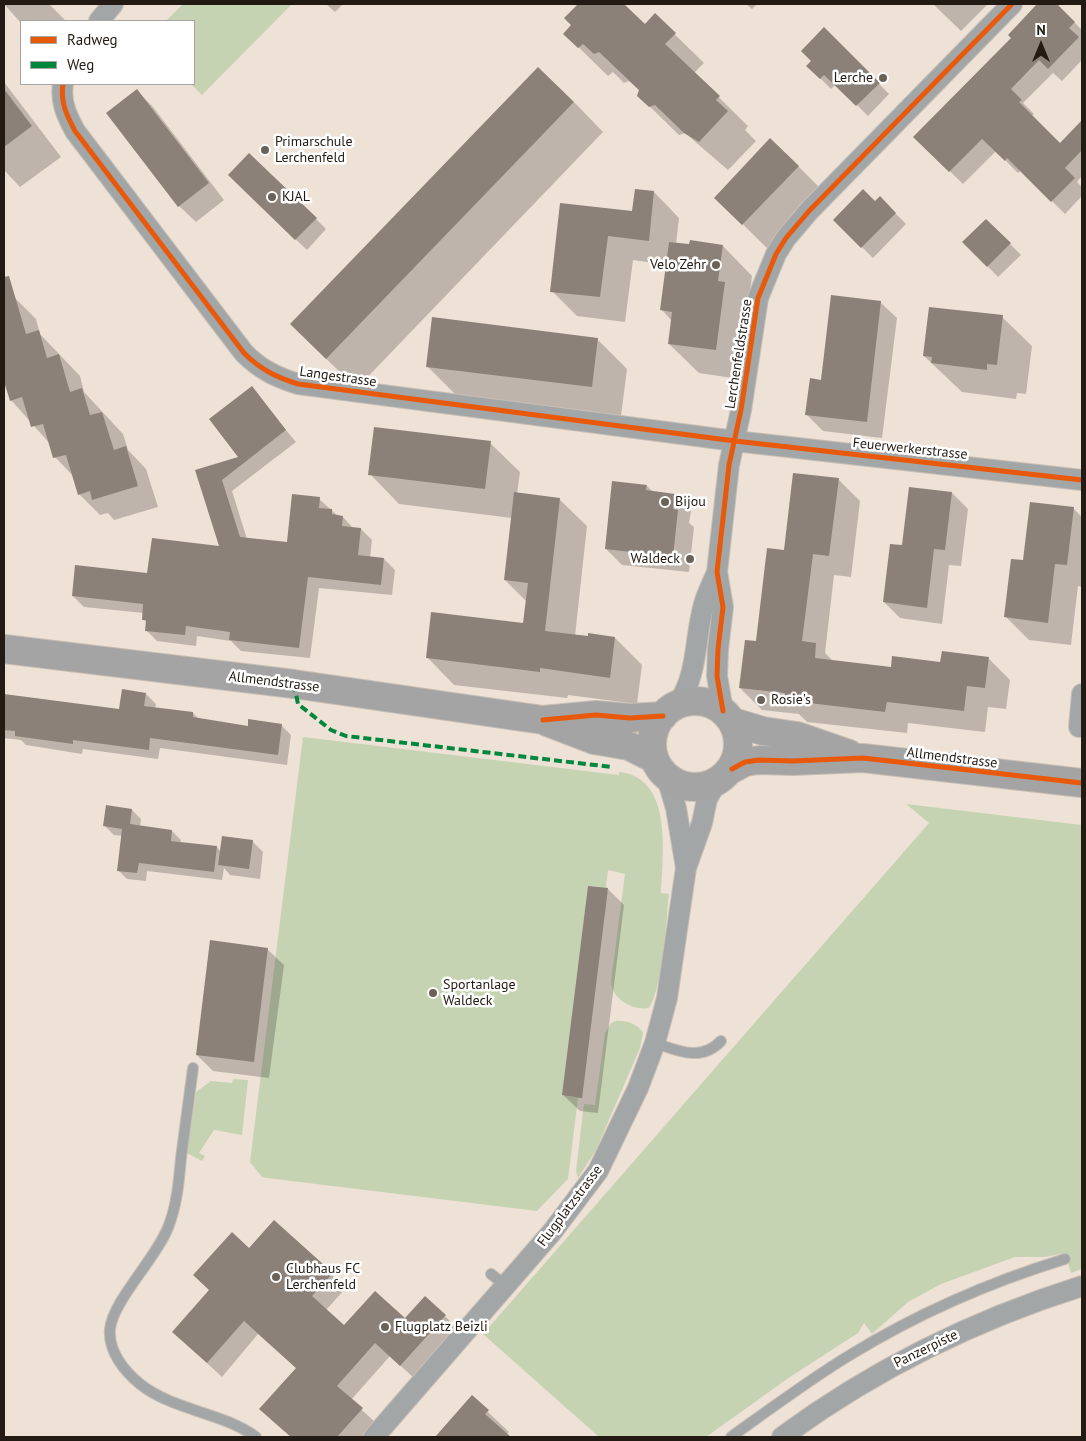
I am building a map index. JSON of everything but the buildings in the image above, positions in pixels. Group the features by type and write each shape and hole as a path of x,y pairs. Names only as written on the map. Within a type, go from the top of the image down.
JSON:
{"main road":[{"name":"Allmendstrasse","path":"4,648 302,686 543,720 594,740 629,746 660,768"},
{"path":"689,701 698,701 714,705 728,717 737,735 738,747 724,776 687,786 660,768 653,733 655,726 670,710 689,701"},
{"name":"Allmendstrasse","path":"543,720 596,715 630,718 670,710"},
{"name":"Allmendstrasse","path":"728,717 746,728 797,736 863,758"},
{"name":"Allmendstrasse","path":"724,776 746,762 759,760 793,761 863,758 1082,783"}],"street":[{"path":"100,20 113,4"},
{"name":"Lerchenfeldstrasse","path":"670,710 690,678 698,645 704,605 717,572 729,465 735,441 758,298 767,272 786,238 809,211 1012,4"},
{"name":"Langestrasse","path":"63,85 61,95 65,113 75,131 244,353 256,366 274,377 298,384 735,441"},
{"name":"Feuerwerkerstrasse","path":"735,441 1082,480"},
{"name":"Lerchenfeldstrasse","path":"717,572 723,607 717,676 728,717"},
{"path":"1079,727 1082,694"},
{"name":"Flugplatzstrasse","path":"660,768 676,808 686,868"},
{"name":"Flugplatzstrasse","path":"374,1437 498,1280 552,1232 598,1171 638,1088 655,1043 667,998 686,868 702,823 707,799 724,776"},
{"name":"Panzerpiste","path":"782,1437 814,1414 885,1370 954,1334 1082,1286"}],"lane":[{"path":"655,1043 685,1053 696,1054 707,1052 721,1041"},
{"path":"193,1068 177,1190 169,1225 156,1252 112,1316 110,1332 112,1347 120,1363 140,1384 159,1396 243,1428 256,1437"},
{"path":"731,1437 832,1366 896,1329 990,1284 1065,1259"}],"green space":[{"path":"183,4 292,4 202,95 192,85 195,85 195,20 167,20"},
{"name":"Sportanlage Waldeck","path":"303,737 619,775 619,772 636,777 649,788 657,802 663,839 661,893 669,894 658,985 649,1008 630,1006 619,998 612,987 611,981 625,874 608,870 606,887 608,888 582,1098 578,1098 568,1179 537,1211 267,1178 262,1177 250,1162"},
{"path":"906,804 1082,825 1082,1269 1071,1273 1065,1253 1045,1257 1015,1257 941,1284 908,1302 872,1334 864,1323 858,1333 790,1377 706,1437 599,1437 483,1334 929,823"},
{"path":"616,1021 631,1023 641,1030 643,1033 640,1048 596,1150 578,1178 576,1171 584,1104 595,1105 605,1033 611,1023"},
{"path":"233,1079 248,1080 242,1135 214,1130 199,1153 205,1156 202,1161 187,1153 196,1092 211,1081 232,1083"}],"marked path":[{"path":"294,684 298,704 331,730 346,736 612,767"}],"cycle path":[{"path":"723,711 717,676 723,607 717,572 729,465 741,410 758,298 776,254 786,238 809,211 1012,4"},
{"path":"63,85 63,103 75,131 244,353 263,368 283,379 298,384 735,441 1082,480"},
{"path":"543,720 596,715 630,718 663,716"},
{"path":"732,769 745,762 759,760 793,761 863,758 1082,783"}],"place":[{"name":"Lerche","path":"883,78"},
{"name":"Primarschule Lerchenfeld","path":"265,150"},
{"name":"KJAL","path":"272,197"},
{"name":"Velo Zehr","path":"716,265"},
{"name":"Bijou","path":"665,502"},
{"name":"Waldeck","path":"690,559"},
{"name":"Rosie's","path":"761,700"},
{"name":"Sportanlage Waldeck","path":"433,993"},
{"name":"Clubhaus FC Lerchenfeld","path":"276,1277"},
{"name":"Flugplatz Beizli","path":"385,1327"}]}
